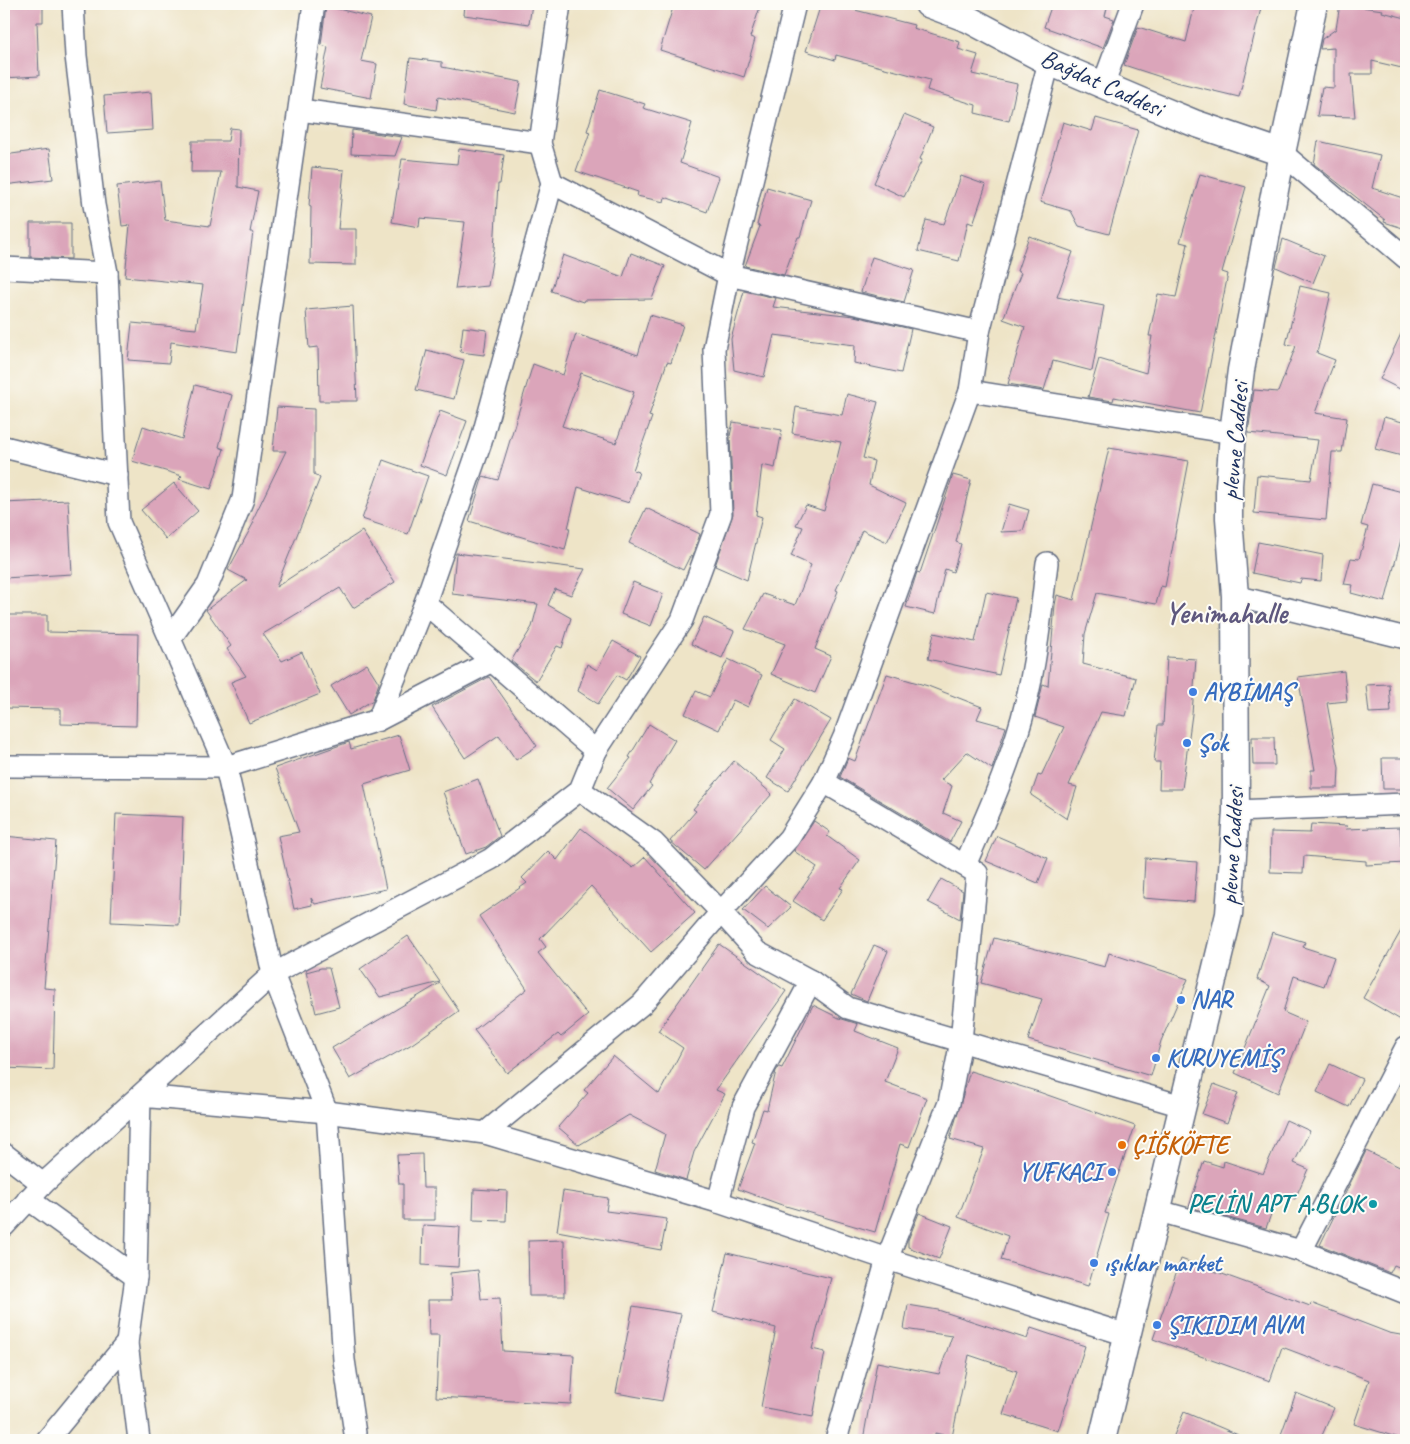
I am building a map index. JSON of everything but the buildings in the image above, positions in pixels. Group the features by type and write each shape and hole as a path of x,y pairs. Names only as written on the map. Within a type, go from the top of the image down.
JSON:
{"street":[{"path":"73,4 76,56 94,205 108,273 119,522 226,768 273,974 327,1112 344,1360 356,1440"},
{"path":"170,639 208,585 243,499 314,4"},
{"path":"378,720 425,603 481,442 552,184 540,143 560,4"},
{"path":"4,1226 36,1191 273,974 492,858 580,790 596,751 682,620 721,514 714,349 729,275 795,4"},
{"name":"Bağdat Caddesi","path":"928,4 968,19 1049,62 1103,85 1194,123 1282,153"},
{"path":"1103,85 1133,4"},
{"name":"plevne Caddesi","path":"1106,1439 1127,1335 1159,1211 1182,1106 1223,945 1229,914 1236,811 1235,596 1229,518 1233,433 1241,370 1282,153 1314,4"},
{"path":"486,1133 642,1004 789,838 824,782 844,737 970,391 979,332 1049,62"},
{"path":"300,110 540,143"},
{"path":"1282,153 1406,258"},
{"path":"552,184 729,275 979,332"},
{"path":"4,268 108,273"},
{"path":"970,391 1233,433"},
{"path":"4,447 117,475"},
{"path":"964,865 994,801 1018,733 1038,643 1047,563"},
{"path":"1235,596 1406,638"},
{"path":"425,603 596,751"},
{"path":"4,766 226,768 378,720 492,661"},
{"path":"824,782 977,872 960,1041 949,1103 887,1259 836,1440"},
{"path":"580,790 654,843 722,912 757,952 811,981 848,1008 1182,1106"},
{"path":"1236,811 1406,804"},
{"path":"718,1202 743,1107 811,981"},
{"path":"1301,1251 1406,1047"},
{"path":"140,1096 327,1112 486,1133 718,1202 887,1259 1127,1335"},
{"path":"139,1440 127,1343 136,1277 140,1096"},
{"path":"4,1154 36,1191 136,1277"},
{"path":"1159,1211 1301,1251 1406,1293"},
{"path":"46,1440 127,1343"}],"place":[{"name":"AYBİMAŞ","path":"1193,692"},
{"name":"Şok","path":"1187,743"},
{"name":"NAR","path":"1181,1000"},
{"name":"KURUYEMİŞ","path":"1156,1058"},
{"name":"ÇİĞKÖFTE","path":"1122,1145"},
{"name":"YUFKACI","path":"1112,1172"},
{"name":"PELİN APT A.BLOK","path":"1373,1204"},
{"name":"ışıklar market","path":"1094,1263"},
{"name":"ŞIKIDIM AVM","path":"1157,1325"}],"district":[{"name":"Yenimahalle","path":"1226,613"}]}
